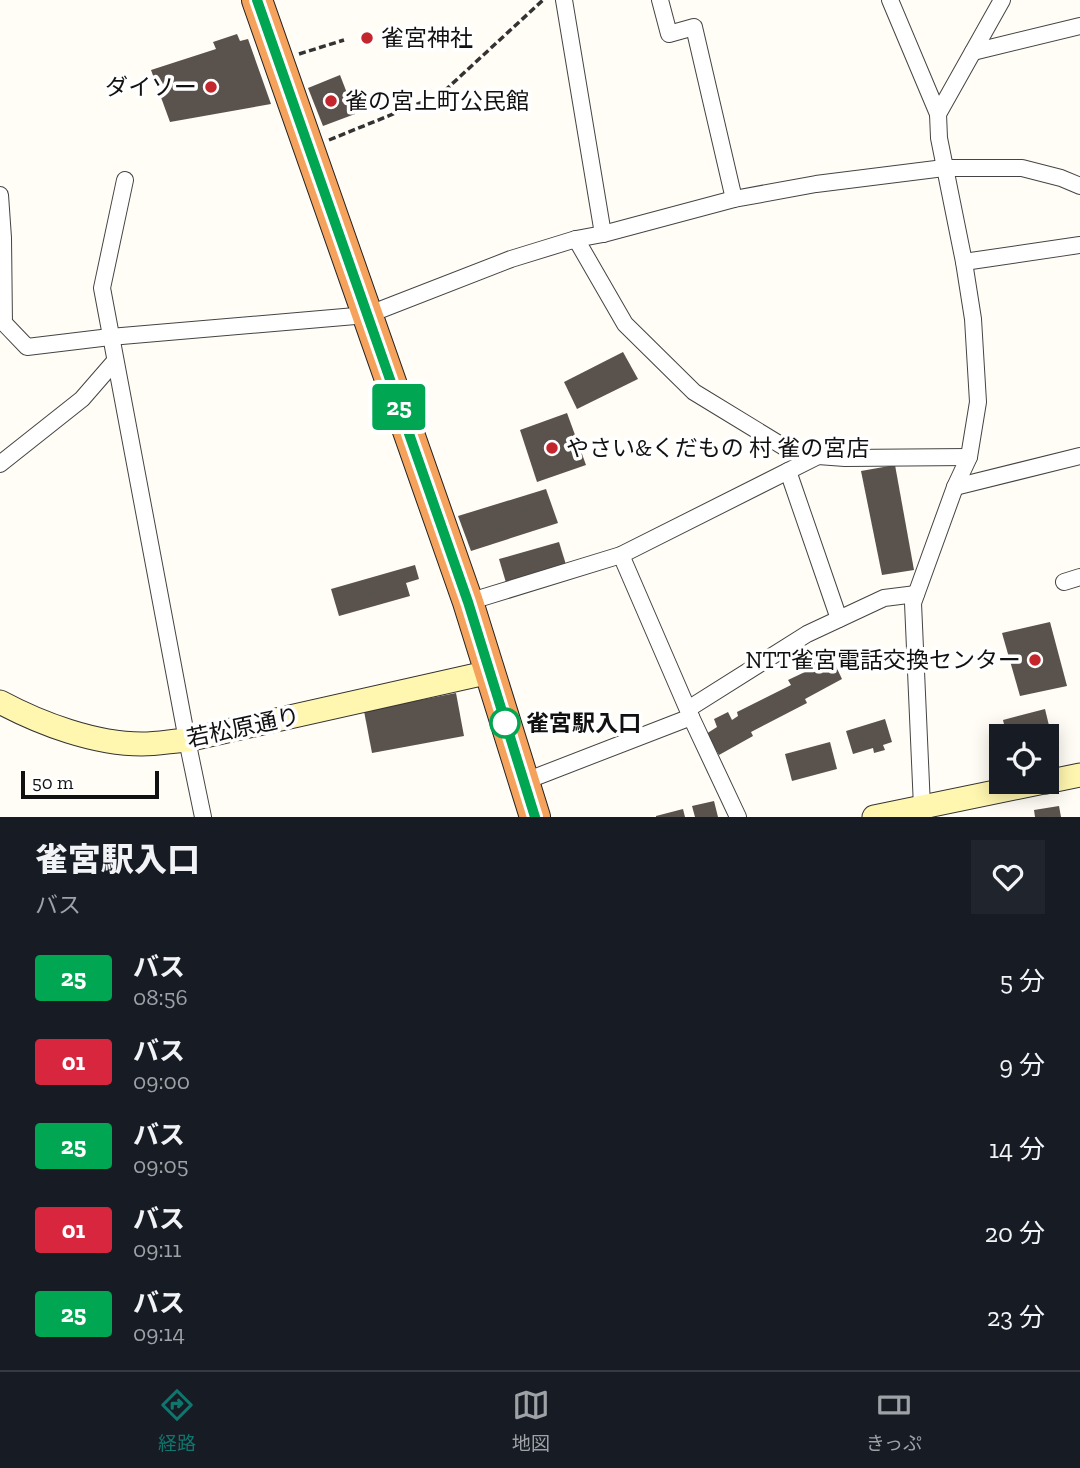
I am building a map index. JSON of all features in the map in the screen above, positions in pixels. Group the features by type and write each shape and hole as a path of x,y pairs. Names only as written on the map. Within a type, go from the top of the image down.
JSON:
{"highway":[{"path":"257,0 468,602 535,817"}],"street":[{"path":"564,0 603,234"},
{"path":"660,0 669,34 694,27 734,199"},
{"path":"890,0 938,114 944,168 973,319 978,402 969,457 955,486 913,603 923,812"},
{"path":"988,0 993,16"},
{"path":"938,114 1002,0"},
{"path":"973,52 1080,26"},
{"path":"0,195 4,323 27,347 110,337 367,315 511,258 576,239 734,199 816,184 944,168 1021,168 1061,178 1080,186"},
{"path":"125,180 102,288 203,817"},
{"path":"576,239 625,324 694,392 789,450 845,458 969,457"},
{"path":"964,262 1080,245"},
{"path":"0,464 82,399 115,361"},
{"path":"468,602 621,555 818,456"},
{"path":"955,486 1080,456"},
{"path":"788,471 839,619"},
{"path":"621,555 738,817"},
{"path":"1064,582 1080,577"},
{"path":"523,782 690,713 807,634 884,598 916,594"},
{"name":"若松原通り","path":"0,702 26,716 56,727 113,741 141,744 187,740 490,672"},
{"path":"1059,779 1080,775"},
{"path":"874,817 923,812 996,794"}],"path":[{"path":"309,148 440,95 543,0"},
{"path":"278,61 344,40"}],"building":[{"name":"ダイソー","path":"237,34 240,41 248,39 271,104 170,122 151,70 216,49 213,42"},
{"name":"雀の宮上町公民館","path":"340,75 355,114 323,126 308,88"},
{"path":"623,352 638,379 577,409 564,382"},
{"name":"やさい&くだもの 村 雀の宮店","path":"567,413 586,465 537,482 520,430"},
{"path":"895,465 914,570 882,575 861,471"},
{"path":"546,489 558,523 471,551 458,516"},
{"path":"559,542 567,568 507,586 499,559"},
{"path":"415,565 419,579 406,583 410,596 339,616 331,589"},
{"name":"NTT雀宮電話交換センター","path":"1050,622 1067,686 1020,696 1002,633"},
{"path":"818,655 822,663 832,658 842,679 805,699 807,703 751,732 753,736 719,755 706,734 717,727 714,719 728,712 732,720 738,716 737,712 791,685 788,680 807,671 804,663"},
{"path":"456,693 464,736 372,753 364,711"},
{"path":"1045,709 1049,724 1004,724 1003,720"},
{"path":"885,719 892,742 883,745 885,750 874,753 873,748 853,754 846,731"},
{"path":"830,742 837,769 792,781 785,754"},
{"path":"714,801 718,817 695,817 692,806"},
{"path":"1059,806 1061,817 1035,817 1034,810"},
{"path":"683,809 685,817 656,817 656,816"}],"bus line":[{"name":"25","path":"257,0 468,602 535,817"}],"place":[{"name":"雀宮神社","path":"367,38"},
{"name":"ダイソー","path":"211,87"},
{"name":"雀の宮上町公民館","path":"331,101"},
{"name":"やさい&くだもの 村 雀の宮店","path":"552,448"},
{"name":"NTT雀宮電話交換センター","path":"1035,660"},
{"name":"雀宮駅入口","path":"505,723"}]}
